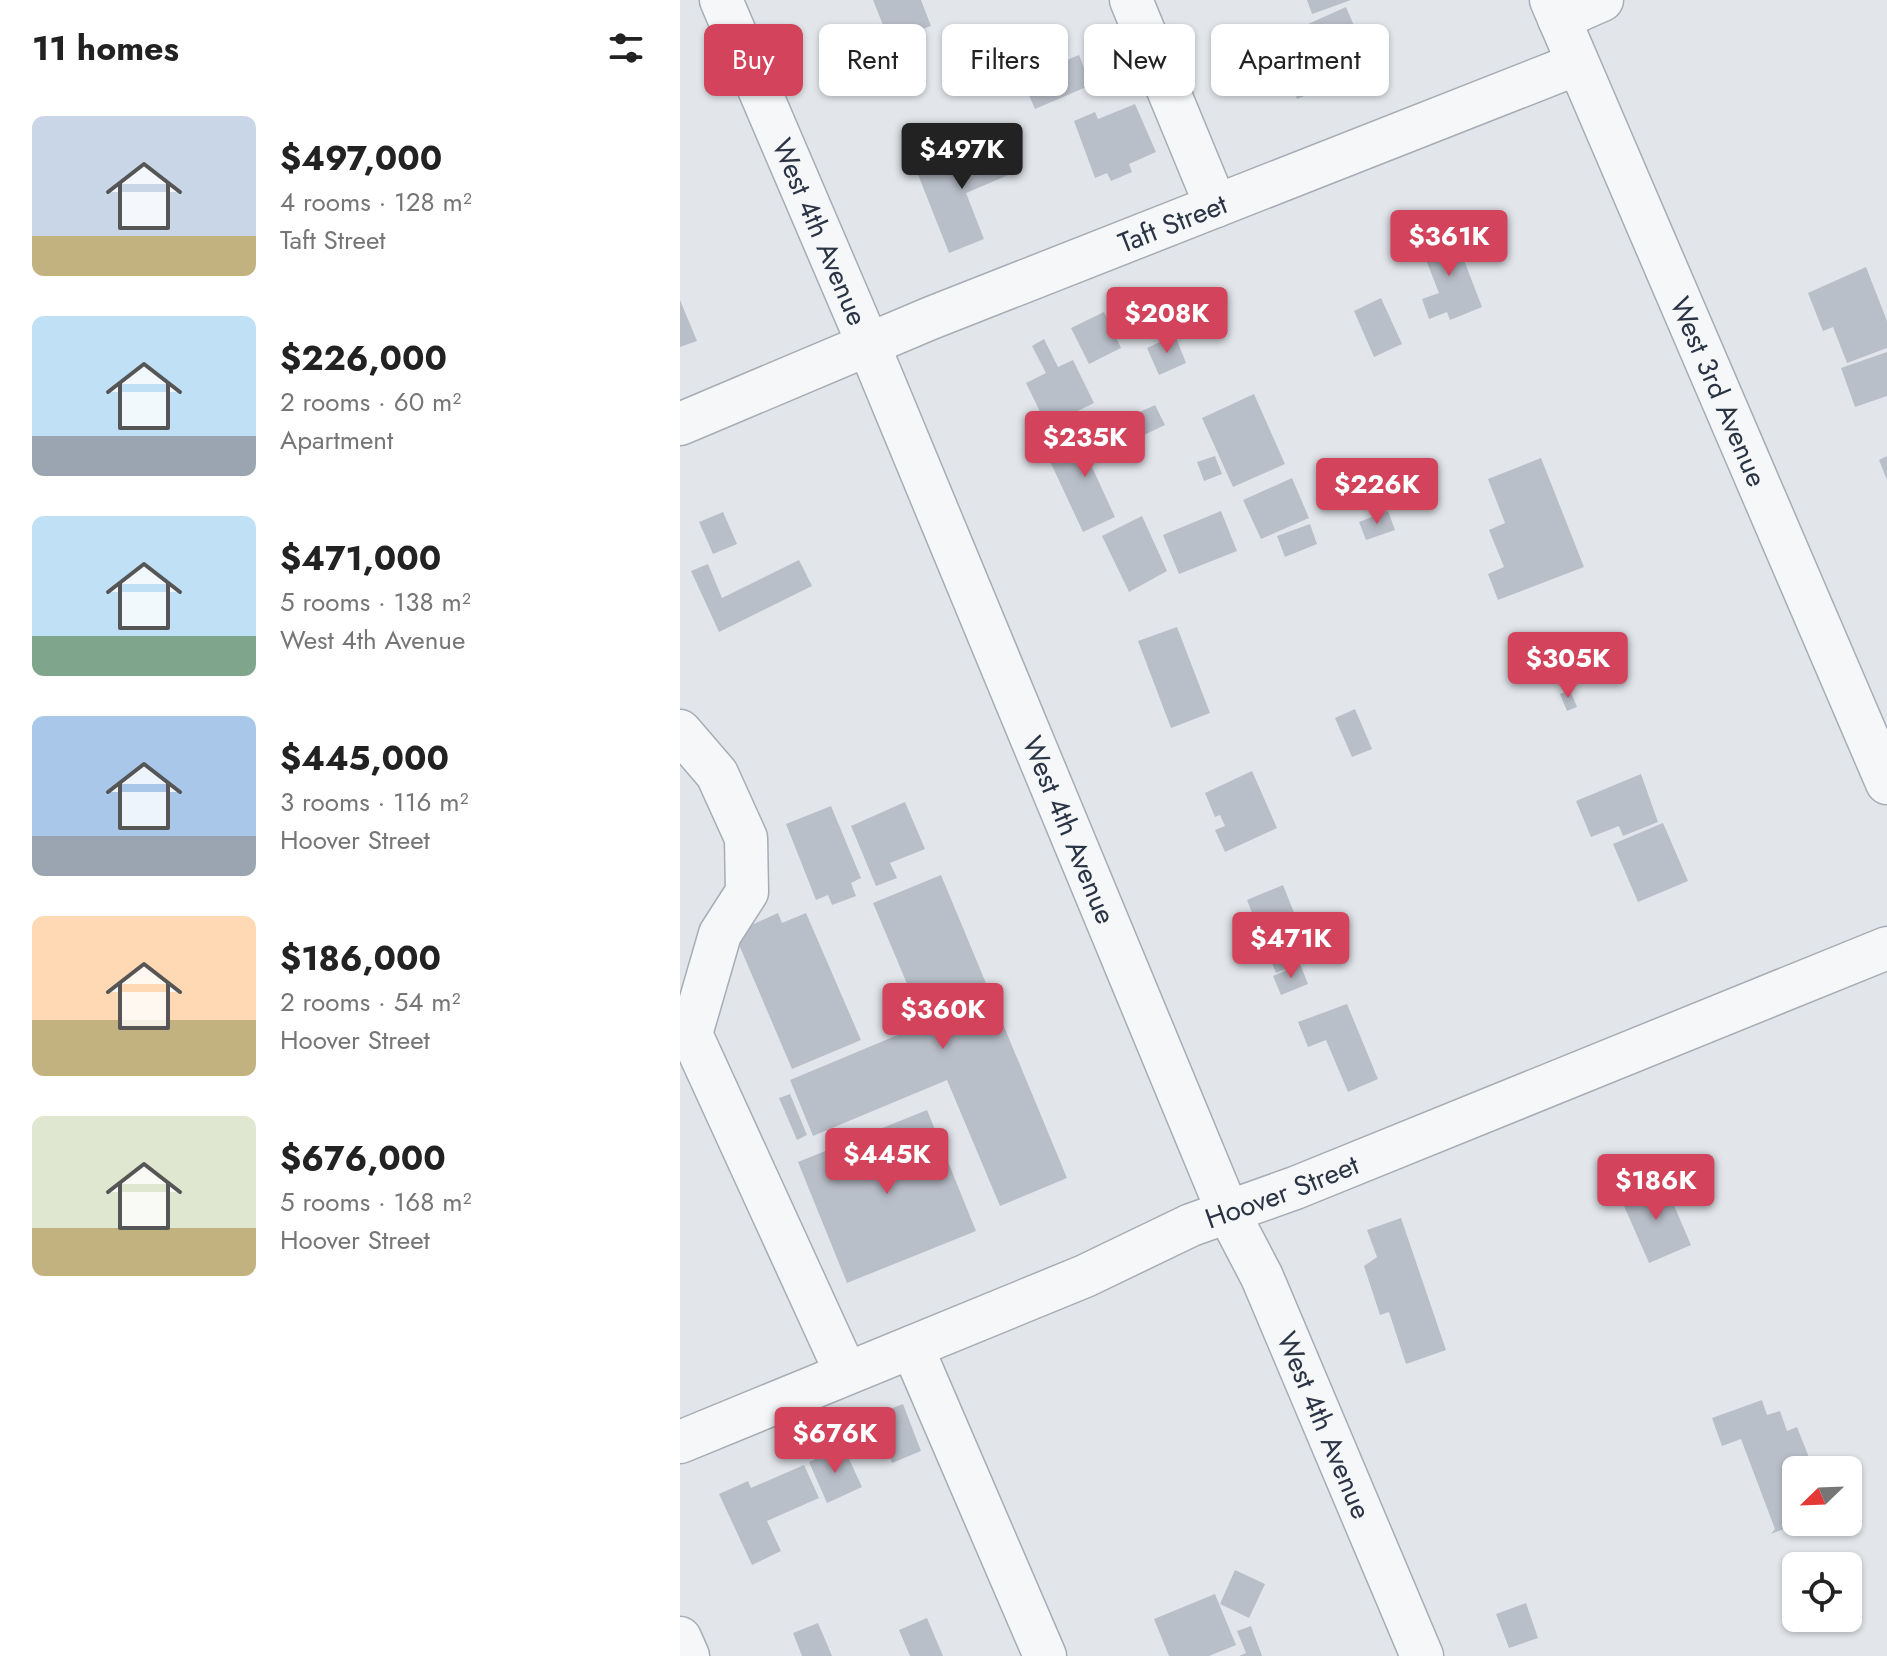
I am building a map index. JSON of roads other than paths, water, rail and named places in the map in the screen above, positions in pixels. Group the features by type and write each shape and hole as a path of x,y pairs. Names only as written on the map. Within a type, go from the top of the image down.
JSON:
{"street":[{"name":"West 4th Avenue","path":"721,0 869,346 1227,1210 1262,1277 1422,1656"},
{"path":"1131,0 1216,206"},
{"path":"1555,9 1602,0"},
{"name":"West 3rd Avenue","path":"1555,9 1887,783"},
{"name":"Taft Street","path":"680,424 1216,206 1577,64"},
{"path":"680,731 717,774 746,838 747,892 720,934 691,1034 846,1373"},
{"name":"Hoover Street","path":"680,1442 1085,1276 1227,1210 1295,1188 1887,948"},
{"path":"912,1347 1045,1656"},
{"path":"680,1638 688,1656"}]}
